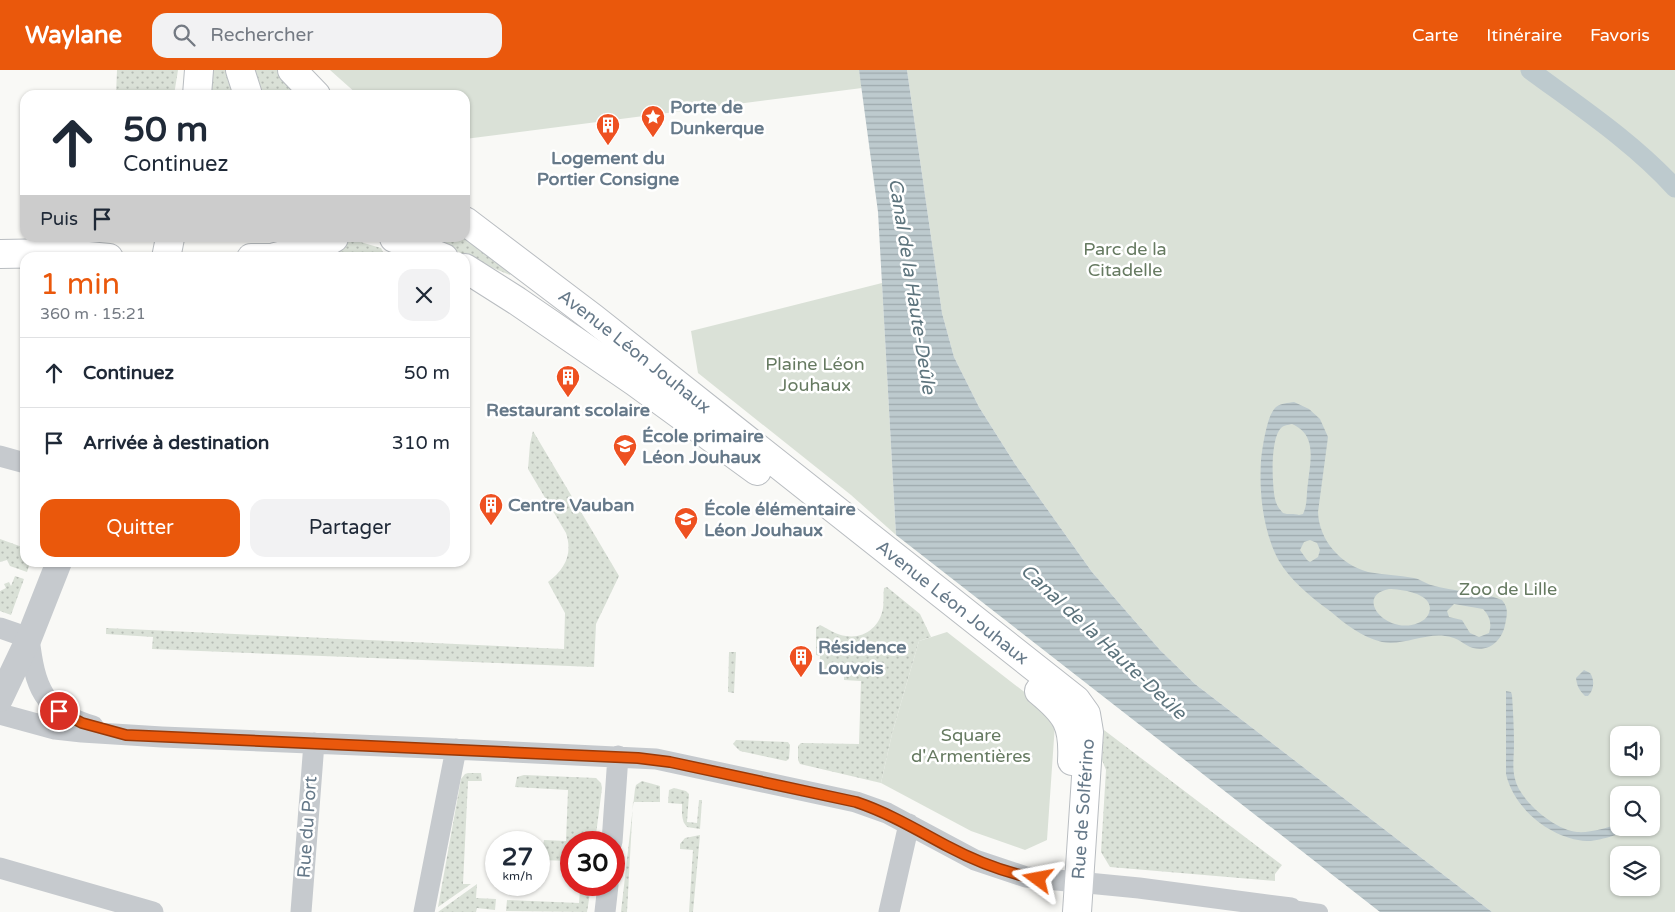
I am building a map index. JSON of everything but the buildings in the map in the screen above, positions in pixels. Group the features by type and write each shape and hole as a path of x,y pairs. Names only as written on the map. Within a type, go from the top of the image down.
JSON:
{"main road":[{"path":"197,90 199,70"},
{"path":"240,70 246,90"},
{"path":"292,70 311,90"},
{"name":"Avenue Léon Jouhaux","path":"470,225 622,341 1064,689 1074,713"},
{"path":"60,252 101,242"},
{"path":"292,252 327,242"},
{"path":"404,242 429,252"},
{"path":"0,254 20,254"},
{"name":"Avenue Léon Jouhaux","path":"470,271 517,300 635,382 775,484 1059,708 1074,713"},
{"name":"Rue de Solférino","path":"1064,912 1072,882 1089,732 1086,714 1074,713"},
{"name":"Rue de Solférino","path":"1072,882 1076,912"}],"street":[{"path":"0,456 20,462"},
{"path":"0,698 29,638 57,567"},
{"path":"0,628 29,638"},
{"path":"29,638 35,674 45,697 53,706 73,719 126,735"},
{"path":"0,714 61,730 126,735 656,759 856,802 909,824 946,846 989,866 1026,877 1139,888 1320,912"},
{"name":"Rue du Port","path":"301,912 314,743"},
{"path":"424,912 456,749"},
{"path":"613,831 618,756"},
{"path":"890,912 909,824"},
{"path":"0,868 153,912"},
{"path":"605,912 607,896"}],"green space":[{"path":"117,70 178,70 175,90 116,90"},
{"path":"211,70 225,70 231,90 209,90"},
{"path":"251,70 285,70 303,90 257,90"},
{"path":"330,70 859,70 862,88 470,138 470,90 352,90"},
{"name":"Parc de la Citadelle","path":"907,70 1675,70 1675,912 1492,912 1195,684 1160,650 1092,572 1015,464 979,407 954,357 942,313"},
{"path":"346,242 360,242 381,248 383,252 334,252"},
{"path":"439,242 470,242 512,271 510,275 470,258 470,252 459,252"},
{"name":"Plaine Léon Jouhaux","path":"882,283 896,535 851,495 698,373 691,331"},
{"path":"533,431 619,576 596,624 594,667 152,649 153,637 106,634 106,628 564,649 565,613 548,582 563,566 569,548 566,533 528,469"},
{"path":"0,539 20,546 20,567 29,567 27,572 10,566 7,560 0,562"},
{"path":"15,576 24,579 11,615 0,611 0,591 6,588 4,584 9,582 11,586"},
{"path":"887,587 920,614 931,637 919,641 892,734 881,783 800,764 798,760 798,746 801,743 859,744 861,681 844,680 844,670 819,669 820,656 816,655 816,628 820,625 846,636 859,636 865,633 875,626 881,615 884,588"},
{"name":"Square d'Armentières","path":"947,632 1041,705 1055,724 1047,840 1025,850 971,831 881,783 892,734 919,641"},
{"path":"729,652 736,652 734,693 728,692"},
{"path":"1104,730 1282,865 1275,874 1275,881 1110,867 1101,852 1106,770 1102,760"},
{"path":"736,740 788,742 790,745 789,759 786,761 740,751 733,744"},
{"path":"468,773 481,773 482,781 468,781 463,884 471,884 438,907 461,779"},
{"path":"524,775 596,778 601,783 602,788 596,831 566,831 568,790 515,787 517,777"},
{"path":"642,781 660,786 660,802 634,802 636,785"},
{"path":"674,788 686,791 689,794 687,822 697,823 699,800 702,800 700,829 687,827 682,816 682,804 668,803 669,790"},
{"path":"633,811 627,912 621,912 623,896 625,896 625,878"},
{"path":"700,835 693,912 689,912 693,850 680,849 680,844 685,838"},
{"path":"550,840 560,841 560,861 550,860"},
{"path":"477,884 476,898 496,899 495,910 477,908 476,912 438,912"},
{"path":"580,896 590,896 587,912 506,911 507,900 579,903"}],"water":[{"name":"Canal de la Haute-Deûle","path":"859,70 907,70 942,313 954,357 979,407 1015,464 1092,572 1160,650 1195,684 1492,912 1380,912 896,535 878,212"},
{"path":"1294,402 1309,409 1320,419 1328,437 1318,512 1322,532 1333,549 1349,563 1368,572 1414,578 1431,585 1502,600 1507,609 1506,618 1501,635 1494,644 1479,649 1445,636 1430,636 1390,643 1375,640 1354,630 1342,621 1289,575 1279,561 1269,538 1263,512 1261,461 1268,424 1273,411 1282,404","holes":["1292,424 1300,429 1306,435 1309,442 1311,458 1306,506 1303,514 1299,515 1283,513 1275,499 1273,452 1277,434 1285,426","1310,540 1317,543 1320,550 1318,557 1310,562 1300,550 1304,542","1389,589 1416,594 1428,601 1429,613 1425,619 1418,623 1406,626 1395,624 1378,614 1374,606 1374,599 1379,593","1454,604 1483,609 1490,620 1489,633 1479,637 1470,633 1462,620 1449,617 1447,611"]},
{"path":"1584,670 1590,673 1593,682 1592,691 1588,696 1581,692 1576,681 1576,678"},
{"path":"1506,691 1511,692 1512,695 1513,766 1518,788 1531,805 1559,826 1577,832 1593,831 1610,826 1610,836 1612,836 1587,841 1560,835 1548,828 1536,820 1517,799 1510,787 1506,774"}],"waterway":[{"path":"1530,70 1624,140 1675,188"}],"place":[{"name":"Porte de Dunkerque","path":"653,138"},
{"name":"Logement du Portier Consigne","path":"608,146"},
{"name":"Restaurant scolaire","path":"568,398"},
{"name":"École primaire Léon Jouhaux","path":"625,467"},
{"name":"Centre Vauban","path":"491,526"},
{"name":"École élémentaire Léon Jouhaux","path":"686,540"},
{"name":"Résidence Louvois","path":"801,678"}],"route":[{"path":"59,711 82,723 126,735 162,738 656,759 872,807 909,824 946,846 975,860 989,866 1038,879"}],"park label":[{"name":"Zoo de Lille","path":"1508,589"}]}
